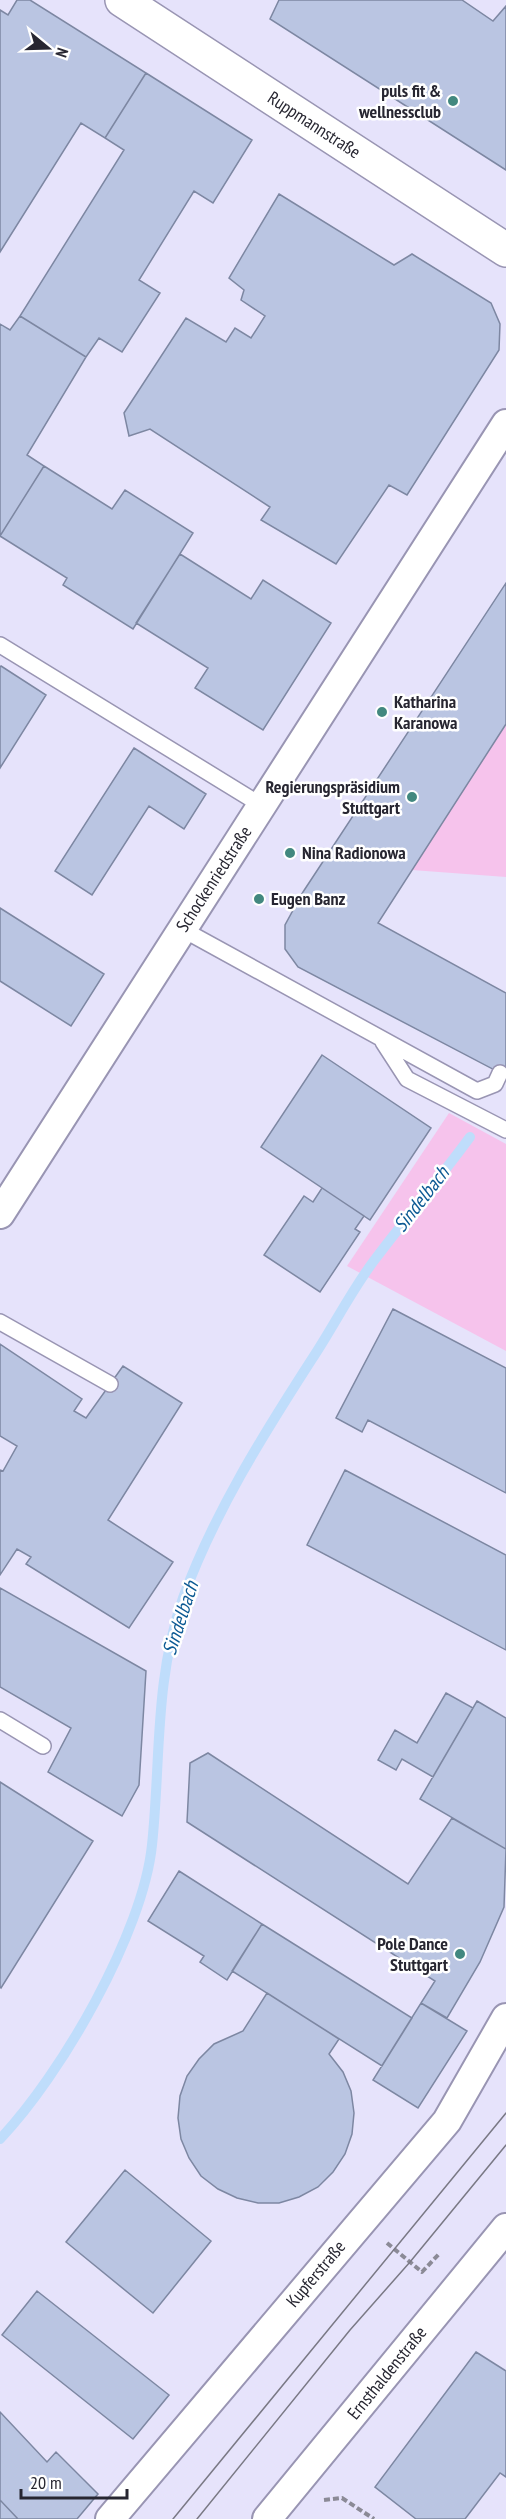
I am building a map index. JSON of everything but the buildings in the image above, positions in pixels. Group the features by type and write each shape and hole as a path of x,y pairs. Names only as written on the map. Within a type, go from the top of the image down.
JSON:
{"street":[{"name":"Ruppmannstraße","path":"122,0 506,249"},
{"name":"Schockenriedstraße","path":"0,1214 506,424"},
{"name":"Kupferstraße","path":"110,2519 447,2121 506,2018"},
{"name":"Ernsthaldenstraße","path":"267,2519 506,2228"}],"lane":[{"path":"0,645 261,805"},
{"path":"182,929 477,1091 495,1084 500,1073"},
{"path":"382,1039 407,1079 506,1130"},
{"path":"0,1322 110,1384"},
{"path":"0,1720 43,1746"}],"path":[{"path":"382,2240 423,2272"},
{"path":"314,2501 342,2498 374,2519"}],"shaded area":[{"path":"0,0 506,0 506,2519 0,2519"},
{"path":"506,724 506,877 412,870"},
{"path":"449,1113 506,1144 506,1351 347,1266"}],"waterway":[{"name":"Sindelbach","path":"0,2139 24,2112 73,2041 96,2001 133,1919 145,1880 152,1845 160,1721 167,1660 183,1598 209,1535 258,1446 359,1282 470,1137"}],"tram line":[{"path":"173,2519 506,2113"},
{"path":"197,2519 350,2330 410,2262 506,2145"}],"place":[{"name":"puls fit & wellnessclub","path":"453,101"},
{"name":"Katharina Karanowa","path":"382,712"},
{"name":"Regierungspräsidium Stuttgart","path":"412,797"},
{"name":"Nina Radionowa","path":"290,853"},
{"name":"Eugen Banz","path":"259,899"},
{"name":"Pole Dance Stuttgart","path":"460,1954"}]}
